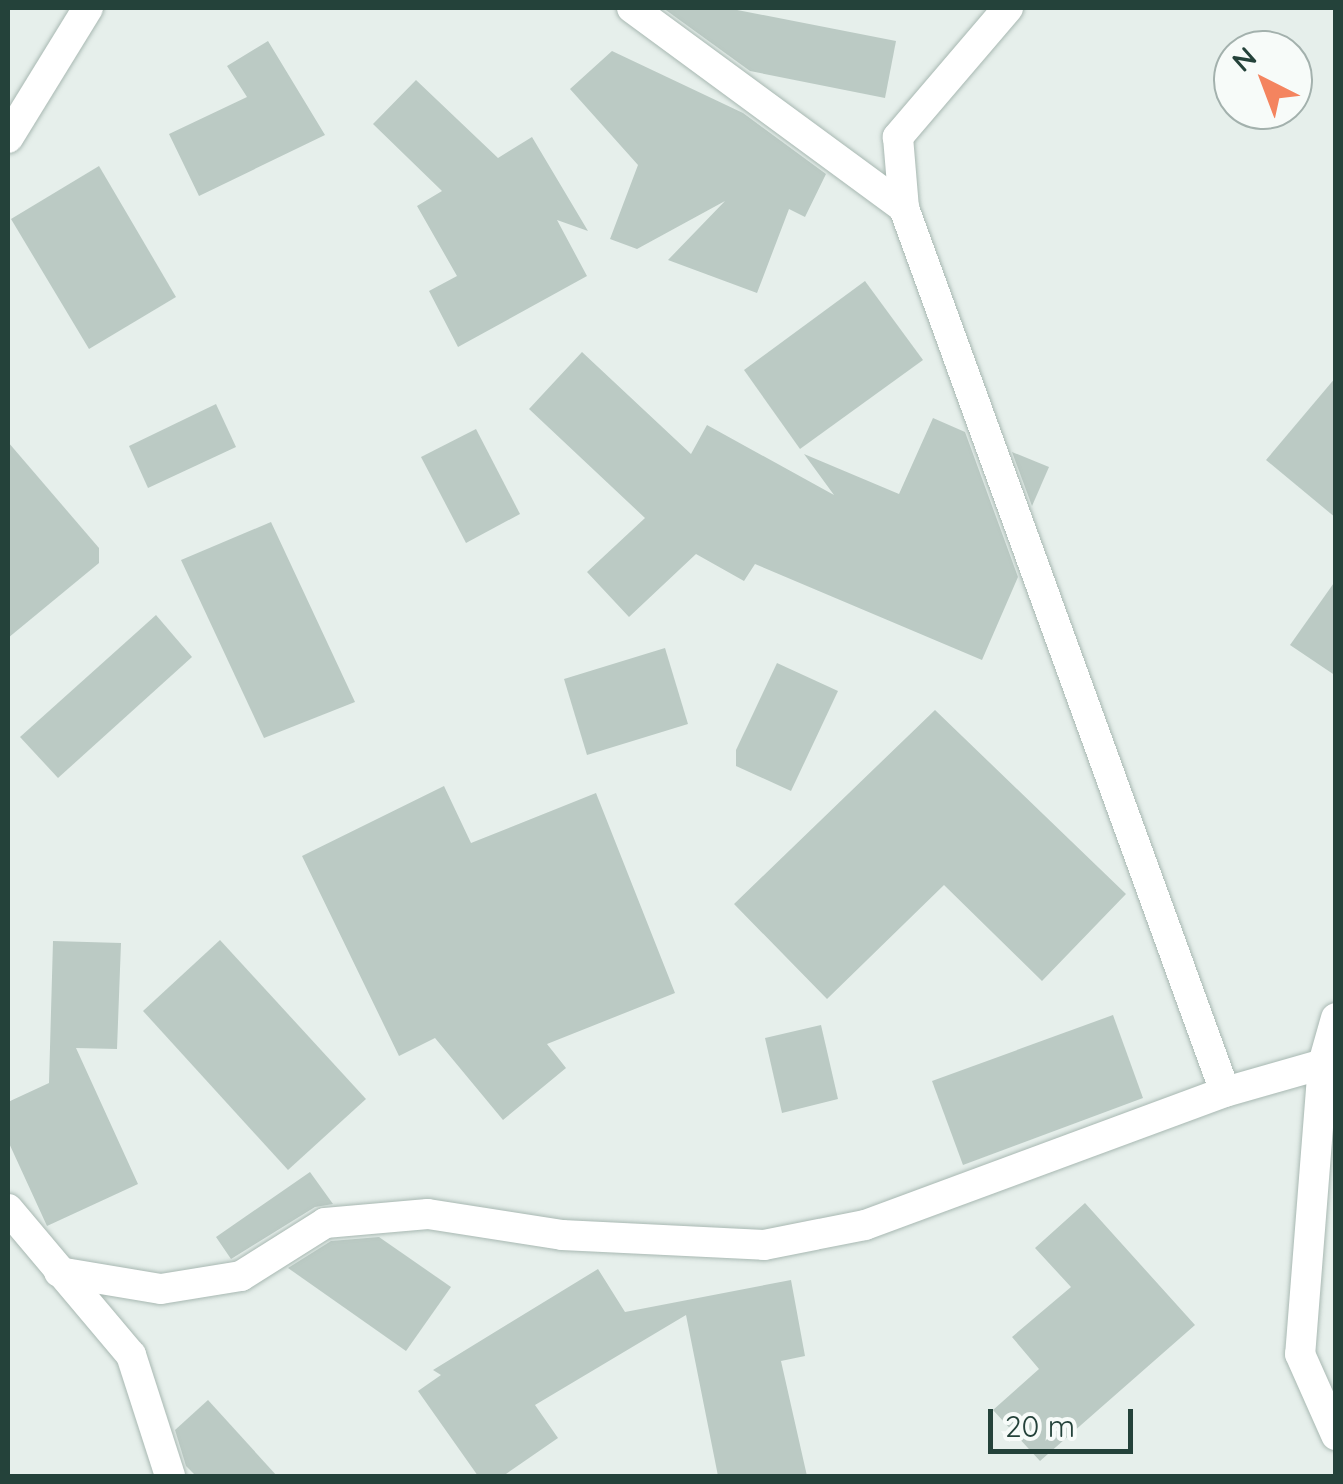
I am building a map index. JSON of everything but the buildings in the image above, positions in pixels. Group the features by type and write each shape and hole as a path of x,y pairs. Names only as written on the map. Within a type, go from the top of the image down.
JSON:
{"street":[{"path":"8,138 88,8"},
{"path":"632,8 904,208"},
{"path":"1008,8 898,137 904,208 1225,1092"},
{"path":"1336,1018 1322,1064 1300,1354 1336,1435"},
{"path":"59,1272 160,1289 192,1284 240,1276 325,1223 428,1214 562,1236 764,1245 866,1226 1225,1092 1322,1064"},
{"path":"8,1209 131,1355 170,1476"}]}
